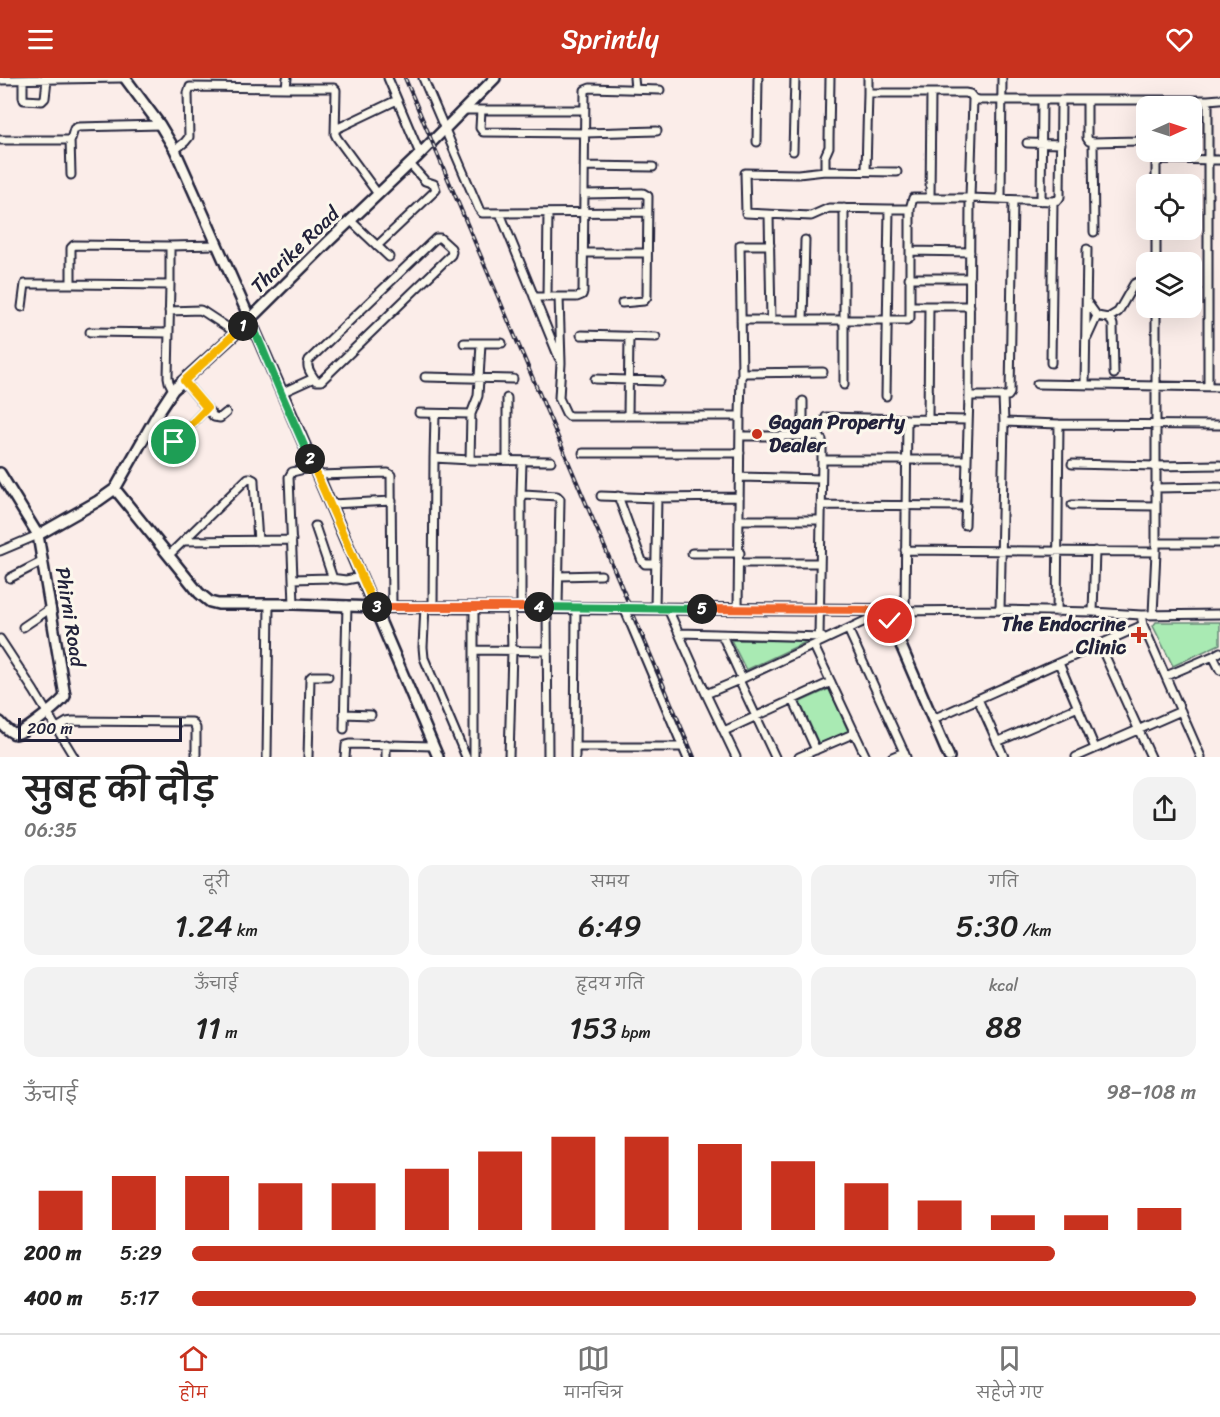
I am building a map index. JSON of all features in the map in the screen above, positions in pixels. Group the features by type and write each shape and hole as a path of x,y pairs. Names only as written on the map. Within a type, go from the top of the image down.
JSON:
{"street":[{"path":"0,80 123,78 160,125 175,150 250,319 438,757"},
{"path":"286,78 286,88"},
{"path":"388,78 420,154"},
{"path":"423,78 479,208 484,213 647,212"},
{"name":"Tharike Road","path":"38,535 115,489 173,390 236,333 495,78"},
{"path":"634,78 634,88"},
{"path":"757,142 758,78"},
{"path":"793,151 795,78"},
{"path":"825,171 825,156 829,144 830,78"},
{"path":"866,171 868,78"},
{"path":"1000,199 1002,78"},
{"path":"23,80 24,100 42,101 45,98 47,80"},
{"path":"175,150 189,137 188,93 190,87 336,89 338,142 378,194"},
{"path":"534,297 577,297 583,292 585,90 588,88 634,88 660,90"},
{"path":"868,93 968,93 973,99 1002,101 1136,100"},
{"path":"930,198 931,93"},
{"path":"965,525 973,99"},
{"path":"1202,100 1220,99"},
{"path":"336,129 397,100"},
{"path":"1087,100 1087,138 1089,141 1136,141"},
{"path":"1208,100 1208,387"},
{"path":"1041,201 1042,101"},
{"path":"741,320 906,321 909,319 910,209 913,198 1058,200 1060,197 1061,101"},
{"path":"463,110 584,110"},
{"path":"481,110 480,128 483,132 657,131"},
{"path":"71,175 70,139 74,130 160,125"},
{"path":"0,140 70,139"},
{"path":"1093,142 1094,232"},
{"path":"1027,143 1061,144"},
{"path":"1156,174 1156,165 1160,160 1220,160"},
{"path":"377,246 436,189 434,184 425,181 410,164"},
{"path":"585,166 653,167"},
{"path":"897,172 745,173 746,213 813,215 827,208 910,209"},
{"path":"584,194 645,194 648,196 646,300 622,303"},
{"path":"969,396 1008,396 1010,393 1013,200"},
{"path":"1051,363 1053,201"},
{"path":"844,208 844,385"},
{"path":"886,396 889,209"},
{"path":"500,213 561,363"},
{"path":"547,297 548,213"},
{"path":"769,215 771,320"},
{"path":"351,221 389,257"},
{"path":"440,238 451,249 451,255 321,381 317,382 314,378 307,367 309,360 434,239 440,238"},
{"path":"803,320 805,240"},
{"path":"70,284 72,246 217,245"},
{"path":"738,609 742,374 740,245 770,245"},
{"path":"170,246 168,376 173,390"},
{"path":"1084,385 1087,249"},
{"path":"910,251 970,252"},
{"path":"583,253 647,253"},
{"path":"909,278 970,278"},
{"path":"1108,318 1118,312 1136,283"},
{"path":"22,307 25,284 170,285"},
{"path":"559,297 561,363 559,398 569,416 740,416"},
{"path":"1086,300 1097,316 1108,318 1113,325 1114,374"},
{"path":"910,306 970,306"},
{"path":"928,419 929,306"},
{"path":"169,311 204,312 236,333"},
{"path":"1085,342 1097,316"},
{"path":"1153,614 1156,552 1156,318"},
{"path":"90,332 169,333"},
{"path":"581,335 656,337"},
{"path":"628,416 629,336"},
{"path":"464,343 502,343"},
{"path":"470,460 471,414 478,396 481,343"},
{"path":"742,374 746,372 823,372"},
{"path":"425,377 513,379"},
{"path":"281,393 314,378"},
{"path":"595,379 660,381"},
{"path":"184,381 217,419 226,413"},
{"path":"1037,384 1220,387"},
{"path":"1000,610 1004,396"},
{"path":"507,398 507,460"},
{"path":"803,401 803,436"},
{"path":"174,442 207,408"},
{"path":"419,413 471,414"},
{"path":"435,414 429,606 423,647 424,658 466,757"},
{"path":"826,417 968,420"},
{"path":"905,610 907,419"},
{"path":"1004,422 1220,425"},
{"path":"1057,612 1059,424"},
{"path":"741,436 819,436 821,438 819,637"},
{"path":"583,453 740,453"},
{"path":"434,458 551,461"},
{"path":"521,607 522,460"},
{"path":"822,460 967,460"},
{"path":"1072,464 1220,465"},
{"path":"294,604 290,475 292,472 390,473 392,477 392,607"},
{"name":"Phirni Road","path":"0,473 38,535 65,696 47,713 17,734 12,733 0,722"},
{"path":"740,477 821,479"},
{"path":"169,555 248,478 255,483 258,541"},
{"path":"1155,488 1220,487"},
{"path":"115,489 199,593 210,602 218,604 881,610 887,613 949,757"},
{"path":"521,496 524,494 559,497 558,607"},
{"path":"601,496 740,497"},
{"path":"618,496 642,561 645,564 656,564"},
{"path":"656,609 657,498"},
{"path":"331,504 392,501"},
{"path":"820,505 966,506"},
{"path":"1072,505 1155,506"},
{"path":"740,520 820,520"},
{"path":"315,526 333,579"},
{"path":"0,551 38,535"},
{"path":"183,542 292,540"},
{"path":"1156,543 1220,543"},
{"path":"905,550 1156,552"},
{"path":"1094,612 1095,551"},
{"path":"692,553 740,553"},
{"path":"10,578 43,561"},
{"path":"739,562 820,563"},
{"path":"559,576 601,575"},
{"path":"293,579 346,580 362,577"},
{"path":"267,757 269,604"},
{"path":"344,729 347,605"},
{"path":"474,607 474,757"},
{"path":"509,757 511,607"},
{"path":"547,607 548,757"},
{"path":"575,757 576,607"},
{"path":"23,627 51,608"},
{"path":"624,608 687,757"},
{"path":"668,609 736,757"},
{"path":"706,694 865,621 887,613 905,610 1094,612 1140,615 1220,614"},
{"path":"1140,615 1202,757"},
{"path":"933,719 1143,625"},
{"path":"848,630 905,755 892,757"},
{"path":"680,633 831,638"},
{"path":"722,635 775,757"},
{"path":"0,639 74,757"},
{"path":"1100,645 1151,757"},
{"path":"814,646 866,757"},
{"path":"474,650 548,651"},
{"path":"1166,676 1216,654 1220,670"},
{"path":"1059,663 1095,748"},
{"path":"308,757 310,678 328,676"},
{"path":"724,731 831,682"},
{"path":"793,699 816,750"},
{"path":"978,699 1004,757"},
{"path":"997,742 1078,707"},
{"path":"1076,757 1181,711"},
{"path":"344,714 371,714"},
{"path":"57,728 73,721 192,722 196,728 196,757"},
{"path":"799,757 855,733"},
{"path":"345,757 345,748 348,744 434,746"},
{"path":"386,744 386,757"},
{"path":"575,747 683,747"}],"green space":[{"path":"1156,622 1220,622 1220,644 1173,666 1153,626"},
{"path":"731,640 808,641 746,670"},
{"path":"829,689 848,731 819,744 800,702"}],"railway":[{"path":"405,78 694,757"}],"place":[{"name":"Gagan Property Dealer","path":"757,434"},
{"name":"The Endocrine Clinic","path":"1139,635"}],"route":[{"path":"174,442 207,408 184,381 250,319 375,607 881,610 887,613 890,621"}]}
